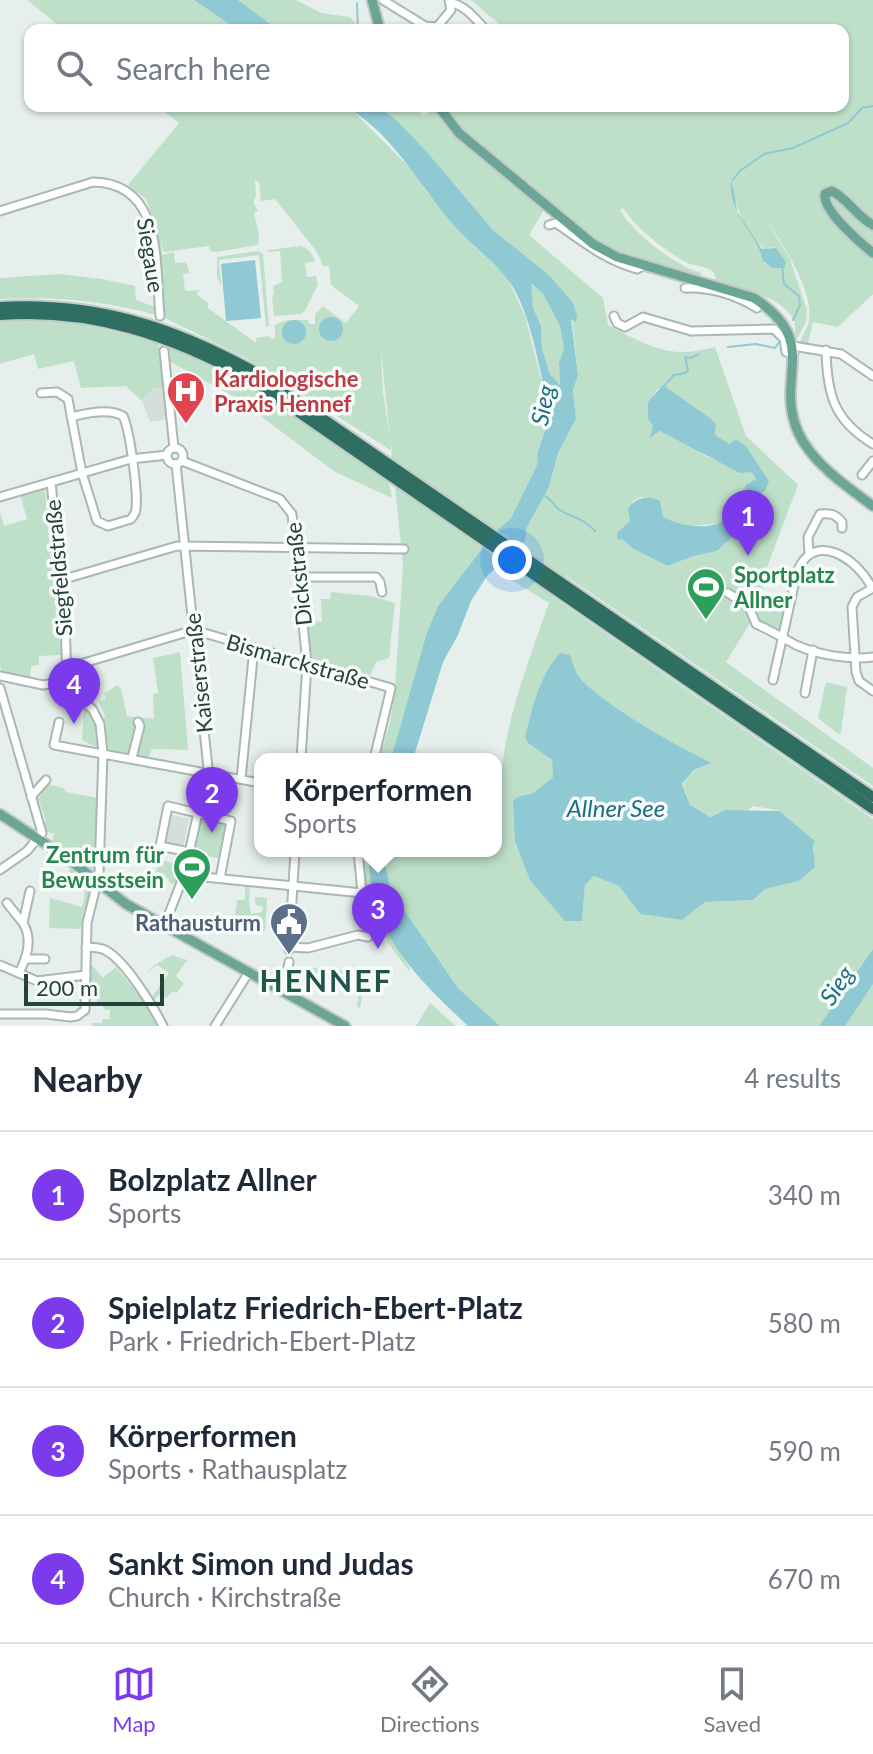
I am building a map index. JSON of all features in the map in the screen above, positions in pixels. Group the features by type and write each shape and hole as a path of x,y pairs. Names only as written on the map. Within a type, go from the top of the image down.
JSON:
{"highway":[{"path":"0,307 78,308 142,321 187,337 255,372 873,809"},
{"path":"0,315 45,314 86,318 185,345 252,380 392,471"},
{"path":"596,612 873,797"}],"main road":[{"path":"372,0 378,24"},
{"path":"443,112 459,133 593,244 617,257 707,287 754,298 766,306 788,331 794,349 791,405 803,441 832,473 873,506"},
{"path":"873,225 857,214 837,193 831,191 825,194 827,205 873,253"},
{"path":"0,814 98,881 120,901 345,1026"}],"street":[{"path":"383,0 422,24"},
{"path":"440,24 447,17 450,2 468,12 480,24"},
{"name":"Siegaue","path":"0,211 93,182 105,182 126,189 142,205 151,227 160,316"},
{"path":"549,225 556,223 595,252 622,265 637,269 643,266"},
{"path":"685,288 707,287 757,308"},
{"path":"614,316 617,323 625,327 643,317 691,331 774,329 784,339 786,352 794,349 826,350 851,359 873,376"},
{"path":"826,350 827,385 832,401 853,428 873,444"},
{"path":"164,351 174,448"},
{"path":"41,393 63,394 68,399 71,417 82,473 97,521 108,526 131,519 136,510 126,422 118,413 87,413 71,417"},
{"path":"0,497 131,459 167,455 174,448"},
{"path":"167,455 169,462 179,462 182,451 174,448"},
{"path":"862,475 873,461"},
{"name":"Kaiserstraße","path":"165,924 184,875 207,773 184,546 179,462"},
{"name":"Dickstraße","path":"179,462 280,499 292,514 307,664 301,753"},
{"name":"Siegfeldstraße","path":"51,482 67,681"},
{"path":"809,554 808,537 820,514 837,516 842,528"},
{"path":"61,580 184,546 404,549"},
{"path":"773,680 801,562 809,554 827,550 842,555 866,576 873,588 857,597 852,607 854,660 859,681 873,691"},
{"path":"299,577 376,577 382,592"},
{"path":"728,593 749,607 756,624 797,645 854,660 873,657"},
{"path":"67,668 194,630"},
{"name":"Bismarckstraße","path":"194,630 391,688 375,753"},
{"path":"241,779 254,648"},
{"path":"805,693 813,650"},
{"path":"0,676 43,685 67,681 93,710 100,724 103,753 98,881 87,915 85,1010 77,1016 0,1014"},
{"path":"0,688 42,833 39,839 0,870"},
{"path":"59,722 54,745 254,782"},
{"path":"132,758 139,735 138,722"},
{"path":"31,797 46,780"},
{"path":"189,852 160,846 168,806 231,821 220,878"},
{"path":"295,857 289,948 308,948 358,935 368,937"},
{"path":"184,875 362,893 359,857"},
{"path":"23,923 30,891"},
{"path":"7,903 28,932 26,959 19,973"},
{"path":"86,947 101,948 115,958 148,997 163,1026"},
{"path":"26,959 45,959"},
{"path":"280,989 289,962"},
{"path":"0,965 42,981 86,975"},
{"path":"215,1026 249,972"}],"shaded area":[{"path":"153,388 165,389 168,419 150,422 142,401"},
{"path":"169,814 189,819 183,848 163,843"}],"green space":[{"path":"27,0 194,0 229,24 57,24"},
{"path":"238,0 296,0 321,13 350,17 355,24 270,24"},
{"path":"471,0 873,0 873,294 838,327 813,322 808,344 800,342 808,324 807,298 796,269 780,240 765,218 790,259 807,310 806,322 797,339 794,320 780,304 759,294 715,282 711,270 687,263 669,252 644,232 623,208 620,210 627,220 645,239 667,256 701,273 700,278 595,248 546,207 529,235 603,298 608,325 660,349 685,352 715,347 746,436 798,485 766,570 761,598 788,609 781,631 760,624 754,617 726,662 873,768 873,786 566,576 553,597 873,819 873,949 819,1026 500,1026 458,988 391,891 384,857 502,857 504,752 523,678 549,603 494,569 525,541 527,527 549,487 558,453 576,419 573,390 578,375 572,318 560,289 549,275 493,230 427,152 384,112 419,112 423,116 430,112 849,112 849,24 499,24","holes":["734,181 735,198 747,227 735,209 731,190","755,239 765,249 774,247 786,262 778,268 764,263","657,389 669,389 705,415 716,425 715,435 730,444 746,446 769,481 754,497 754,510 749,522 717,551 667,566 623,540 631,521 633,501 641,497 649,499 663,517 676,524 723,523 745,504 744,491 756,479 756,474 707,457 689,444 660,431 653,437 653,397","570,655 580,678 606,701 661,736 712,763 694,771 683,784 690,805 709,817 725,810 747,811 753,806 777,810 810,838 814,849 814,867 799,881 765,889 753,900 705,902 682,920 640,914 619,886 594,876 585,885 582,921 517,797 533,793 553,777 552,760 528,743"]},
{"path":"165,112 354,112 414,172 463,235 507,277 525,316 549,420 538,451 537,465 511,518 495,532 438,606 427,632 393,753 381,753 390,722 395,687 403,565 391,451 244,357 163,317 154,220 146,199 128,185 179,123","holes":["255,180 259,183 261,201 275,199 317,252 323,266 329,266 331,285 359,306 346,323 323,306 315,314 315,324 309,324 308,320 283,321 275,325 275,338 256,338 256,343 208,308 208,303 196,294 200,290 185,291 183,274 190,273 186,262 175,263 174,252 162,255 161,237 163,252 209,246 210,251 217,252 258,245 254,213 258,211 253,202 256,197","381,350 390,438 383,392"]},
{"path":"301,246 310,252 315,261 305,263 307,277 316,276 318,284 301,314 274,316 273,286 282,282 280,251 268,250"},
{"path":"258,251 263,254 269,326 266,327 259,255 219,260 221,285 217,277 217,257"},
{"path":"60,274 135,286 136,300 155,307 156,315 80,301 0,299 0,278"},
{"path":"530,282 543,294 560,326 564,349 559,363 560,385 550,374 542,349 541,326 533,308"},
{"path":"30,320 79,324 157,341 165,389 153,388 142,401 126,386 81,388 74,361 38,369 34,354 0,364 0,322"},
{"path":"167,345 226,372 282,406 389,483 392,498 335,472 238,399 169,361"},
{"path":"45,488 61,655 39,656 39,665 31,666 30,679 2,673 0,665 0,512 4,526 27,519 20,494"},
{"path":"331,592 371,596 395,603 389,658 376,662 370,676 312,659 307,620 322,622 321,599 330,599"},
{"path":"180,652 188,750 152,749 148,758 107,751 105,716 99,702 106,699 104,694 117,685 121,689 127,716 154,719 153,694 158,693 153,658"},
{"path":"826,682 847,687 841,733 838,734 818,718"},
{"path":"67,692 91,716 95,723 98,748 82,740 84,710 79,706 66,707"},
{"path":"48,784 63,788 66,792 98,798 96,871 52,842 54,834 45,831 43,825 46,821 39,801 35,802 35,799"},
{"path":"201,816 229,822 221,858 192,855"},
{"path":"361,857 369,857 381,913 409,971 388,943 383,930 376,928 364,888"},
{"path":"160,860 182,865 175,885 155,874"},
{"path":"71,869 92,886 83,915 83,929 49,928 50,898 82,907 84,890 68,871"},
{"path":"245,883 250,884 251,914 262,912 263,907 256,905 254,897 267,898 265,931 253,932 258,922 249,921 247,926 232,923 232,920 243,920 243,916 235,915 237,900 245,900"},
{"path":"172,955 187,960 176,976 184,984 176,993 173,991 166,998 161,993 154,1000 152,997 169,973 157,965 142,977 156,964"},
{"path":"91,964 103,978 116,967 147,1005 159,1026 92,1026 92,1023 110,1019 110,1010 97,1003 97,992 91,992"},
{"path":"312,968 366,972 360,1008 357,1006 361,976 350,975 346,984 333,979 327,990 316,985 322,973 311,972"},
{"path":"873,984 873,1026 845,1026 845,1025"},
{"path":"430,1003 456,1026 416,1026"}],"water":[{"path":"194,0 238,0 270,24 229,24"},
{"path":"354,112 386,112 398,122 493,230 549,275 573,303 577,316 576,322 571,319 578,375 573,390 576,419 558,453 549,487 527,527 525,541 487,576 471,601 443,662 415,753 393,753 427,632 438,606 495,532 511,518 537,465 538,451 549,420 531,331 514,289 497,267 449,220 379,132","holes":["531,283 543,294 560,326 564,349 559,363 560,385 550,374 542,349 541,326 533,308"]},
{"path":"732,180 737,211 762,249 776,248 786,262 784,268 773,268 763,261 755,241 737,212 733,202"},
{"path":"255,260 261,318 226,321 221,264"},
{"path":"331,317 340,320 343,329 340,338 331,341 322,338 319,329 322,320"},
{"path":"289,320 299,320 306,327 306,337 299,344 289,344 282,337 282,327"},
{"path":"663,385 711,419 716,424 715,435 730,444 735,439 746,446 769,481 765,491 754,497 754,510 749,522 717,551 667,566 617,539 617,533 630,521 628,509 631,505 642,498 655,499 660,501 663,517 686,525 711,525 728,518 745,504 745,486 756,479 752,472 740,473 660,431 650,438 653,426 648,419 648,402"},
{"name":"Allner See","path":"560,653 570,655 580,678 606,701 661,736 712,763 694,770 682,784 690,805 710,817 725,810 779,811 815,841 815,867 799,881 765,889 753,900 705,902 682,920 640,914 619,886 594,876 585,885 582,921 565,921 530,880 515,841 513,801 533,793 553,777 552,760 528,743 525,737 542,682"},
{"path":"369,857 384,857 391,891 458,988 500,1026 468,1026 438,997 396,947 377,910"},
{"path":"873,949 873,984 845,1026 819,1026"}],"waterway":[{"path":"357,3 358,24"},
{"path":"733,180 764,154 793,148 848,123 862,108 873,106"},
{"path":"782,266 784,284 799,296 800,305 793,320"},
{"path":"728,347 756,344 775,348 780,341"},
{"path":"665,385 674,375 688,370 685,357 699,354"},
{"path":"545,496 565,513 595,531"}],"place":[{"name":"Kardiologische Praxis Hennef","path":"186,425"},
{"name":"Bolzplatz Allner","path":"748,556"},
{"name":"Sportplatz Allner","path":"706,621"},
{"name":"Sankt Simon und Judas","path":"74,724"},
{"name":"Spielplatz Friedrich-Ebert-Platz","path":"212,833"},
{"name":"Zentrum für Bewusstsein","path":"192,901"},
{"name":"Körperformen","path":"378,949"},
{"name":"Rathausturm","path":"289,956"}],"district":[{"name":"HENNEF","path":"326,980"}],"water label":[{"name":"Sieg","path":"542,405"},
{"name":"Sieg","path":"836,985"}]}
